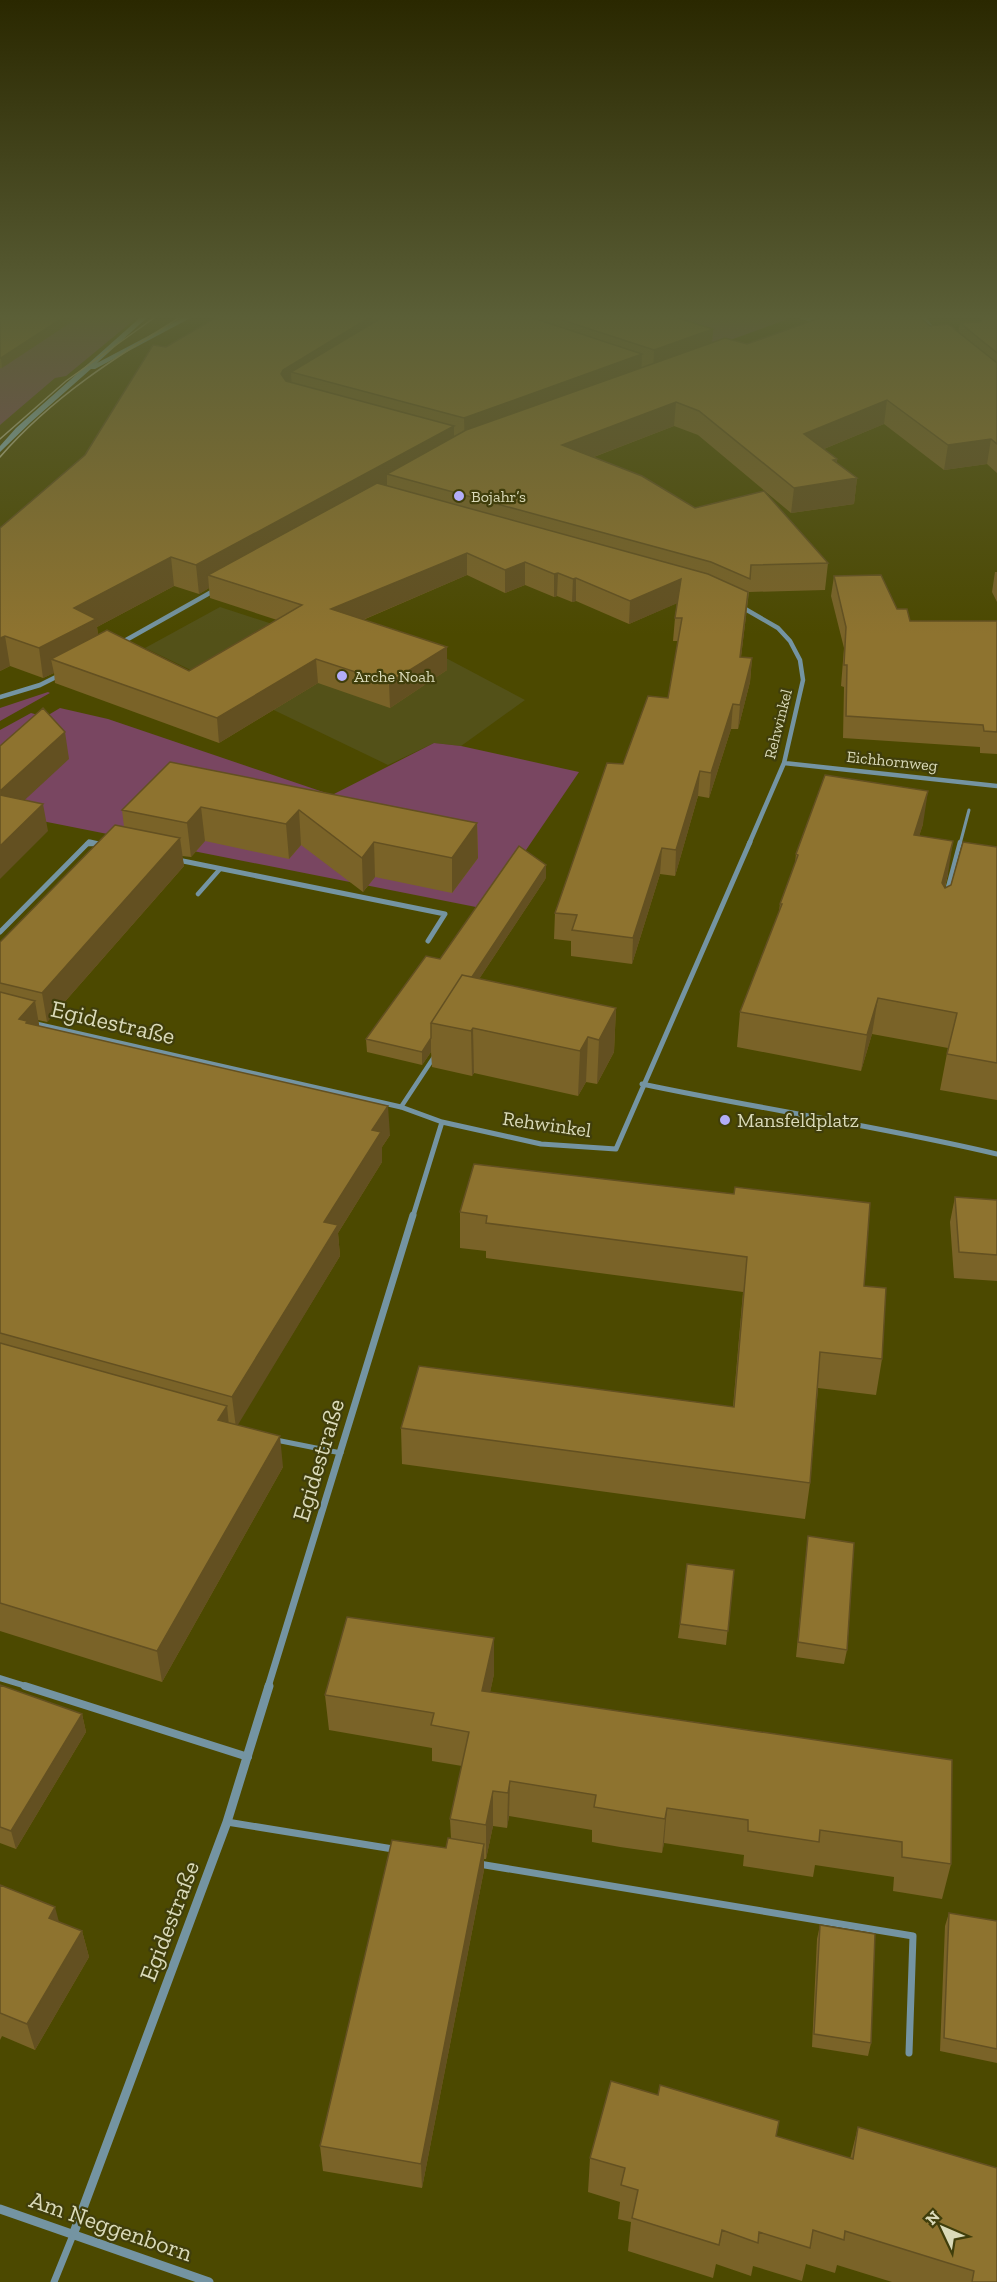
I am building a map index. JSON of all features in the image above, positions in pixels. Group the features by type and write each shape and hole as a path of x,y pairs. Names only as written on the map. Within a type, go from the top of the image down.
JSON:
{"main road":[{"path":"0,450 27,421"}],"street":[{"path":"113,647 217,589"},
{"name":"Rehwinkel","path":"442,1122 541,1144 616,1149 642,1084 784,763 803,680 800,660 790,641 778,628 731,602"},
{"path":"0,697 40,685 67,672"},
{"name":"Eichhornweg","path":"784,763 997,786"},
{"path":"0,932 89,842 108,846"},
{"path":"168,858 445,914 428,941"},
{"name":"Egidestraße","path":"22,1021 401,1107 442,1122 227,1822 73,2235"},
{"path":"642,1084 997,1154"},
{"path":"0,1678 248,1757"},
{"name":"Am Neggenborn","path":"0,2209 209,2282"}],"lane":[{"path":"946,894 969,810"},
{"path":"198,894 220,869"},
{"path":"401,1107 437,1052"},
{"path":"273,1440 341,1453"},
{"path":"227,1822 399,1850"},
{"path":"467,1862 913,1936 909,2054"},
{"path":"54,2282 73,2235"}],"shaded area":[{"name":"Arche Noah","path":"220,607 361,653 395,631 525,700 461,746 434,743 388,765 145,648"},
{"path":"50,693 0,721 0,708"},
{"path":"60,708 108,719 332,795 434,743 461,746 579,772 486,909 27,818 0,844 0,730 31,713 45,717"}],"building":[{"path":"106,421 437,421 454,426 196,565 171,557 74,608 96,619 39,648 5,636 0,638 0,528 85,455"},
{"path":"490,421 624,421 562,445 642,476 695,508 764,491 828,563 751,565 750,579 711,562 387,474 466,430"},
{"path":"712,421 835,421 804,434 837,459 833,460 857,478 794,488"},
{"path":"916,421 997,421 997,444 991,439 948,445"},
{"path":"377,483 708,574 748,592 740,657 752,658 740,705 733,704 711,773 700,771 676,850 662,848 633,938 572,930 577,915 555,913 607,763 623,764 648,696 668,698 682,618 675,618 681,579 630,601 576,578 554,574 525,562 505,570 467,553 331,609 447,647 389,683 316,659 217,718 51,659 107,630 189,671 302,605 208,575"},
{"path":"881,575 897,609 907,609 910,621 997,621 997,732 984,731 983,725 846,716 847,665 844,665 846,627 834,576"},
{"path":"43,708 65,732 0,791 0,746"},
{"path":"170,762 477,823 452,858 374,842 362,858 299,810 286,824 201,807 187,823 122,810"},
{"path":"825,775 928,791 914,835 953,841 942,883 945,888 951,885 963,842 997,847 997,1063 947,1054 957,1013 878,998 867,1035 740,1012 782,904 780,904 798,855 796,854"},
{"path":"0,795 43,804 0,846"},
{"path":"115,825 180,838 42,993 0,983 0,942"},
{"path":"519,846 546,865 472,977 462,975 431,1023 431,1038 422,1052 366,1039 426,956 440,959"},
{"path":"462,975 616,1008 599,1040 588,1037 580,1051 473,1028 471,1031 431,1023"},
{"path":"0,992 35,1001 19,1019 27,1021 26,1023 388,1106 372,1130 381,1132 324,1222 338,1225 232,1397 0,1333"},
{"path":"474,1164 734,1194 735,1187 870,1203 864,1286 886,1288 882,1359 820,1352 810,1483 401,1428 419,1366 734,1407 747,1257 486,1223 487,1216 460,1212"},
{"path":"955,1197 997,1200 997,1255 959,1252"},
{"path":"0,1343 227,1406 218,1420 280,1436 157,1651 0,1603"},
{"path":"808,1536 854,1543 847,1650 798,1642"},
{"path":"687,1564 734,1570 728,1631 680,1624"},
{"path":"347,1617 494,1638 482,1691 952,1760 951,1864 902,1857 902,1842 820,1830 819,1842 748,1831 748,1820 667,1808 665,1819 594,1807 596,1795 510,1781 508,1793 493,1791 486,1825 450,1819 469,1732 431,1725 434,1713 325,1695"},
{"path":"0,1685 82,1714 11,1831 0,1827"},
{"path":"448,1838 484,1844 421,2164 320,2146 392,1840 446,1848"},
{"path":"0,1885 55,1907 49,1918 82,1931 27,2024 0,2013"},
{"path":"949,1913 997,1921 997,2049 944,2038"},
{"path":"820,1925 875,1934 871,2043 814,2034"},
{"path":"611,2081 658,2095 660,2085 779,2121 776,2136 853,2159 858,2127 997,2168 997,2282 972,2282 974,2271 845,2231 844,2240 813,2230 810,2248 759,2232 758,2243 722,2230 719,2245 632,2218 638,2190 621,2185 625,2168 590,2158"}],"tram line":[{"path":"0,439 20,421"},
{"path":"0,457 34,421"}],"place":[{"name":"Bojahr’s","path":"459,496"},
{"name":"Arche Noah","path":"342,676"},
{"name":"Mansfeldplatz","path":"725,1120"}]}
